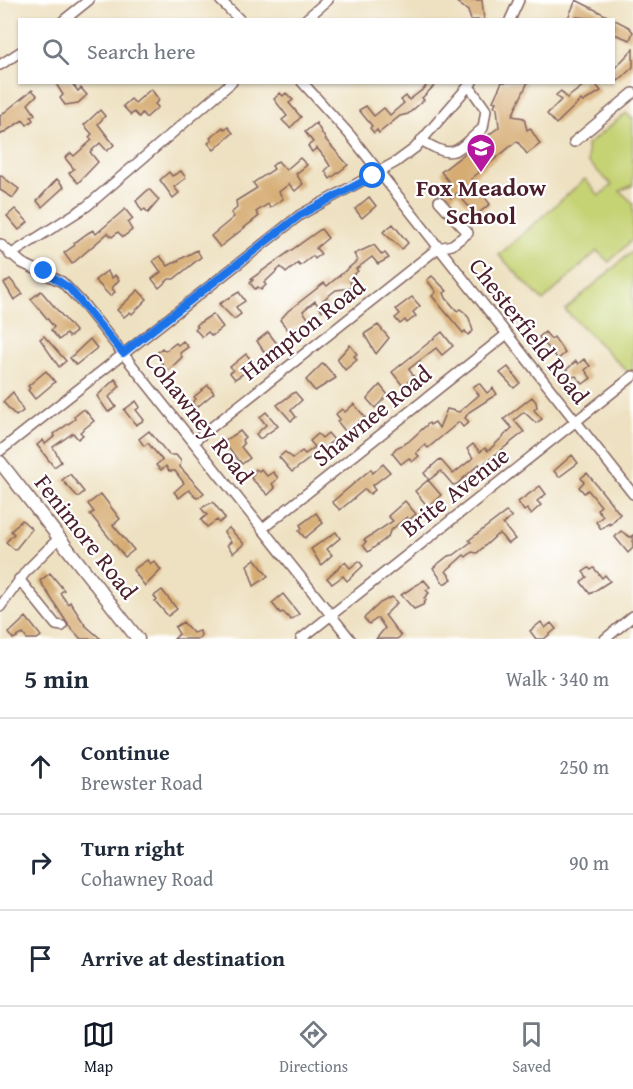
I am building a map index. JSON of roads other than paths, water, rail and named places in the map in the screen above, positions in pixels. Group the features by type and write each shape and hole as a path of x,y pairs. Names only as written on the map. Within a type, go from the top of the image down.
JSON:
{"main road":[{"name":"Fenimore Road","path":"0,462 138,639"}],"street":[{"path":"66,18 89,0"},
{"path":"220,0 238,18"},
{"path":"307,18 328,0"},
{"path":"511,18 519,0"},
{"path":"0,65 18,53"},
{"path":"10,255 87,206 230,84"},
{"name":"Chesterfield Road","path":"305,84 332,113 633,494"},
{"path":"0,451 300,215 396,162 422,140 471,84 486,110 483,128 454,152 442,153 422,140"},
{"path":"574,141 633,93"},
{"name":"Hampton Road","path":"193,442 438,248 452,245 468,233 439,201"},
{"name":"Cohawney Road","path":"0,244 10,255 62,282 123,353 350,639"},
{"name":"Shawnee Road","path":"262,529 507,334"},
{"name":"Brite Avenue","path":"301,639 633,376"},
{"path":"0,606 19,579 59,538"},
{"path":"19,579 56,625 62,626"},
{"path":"605,639 633,616"}],"place":[{"name":"Fox Meadow School","path":"481,174"}]}
